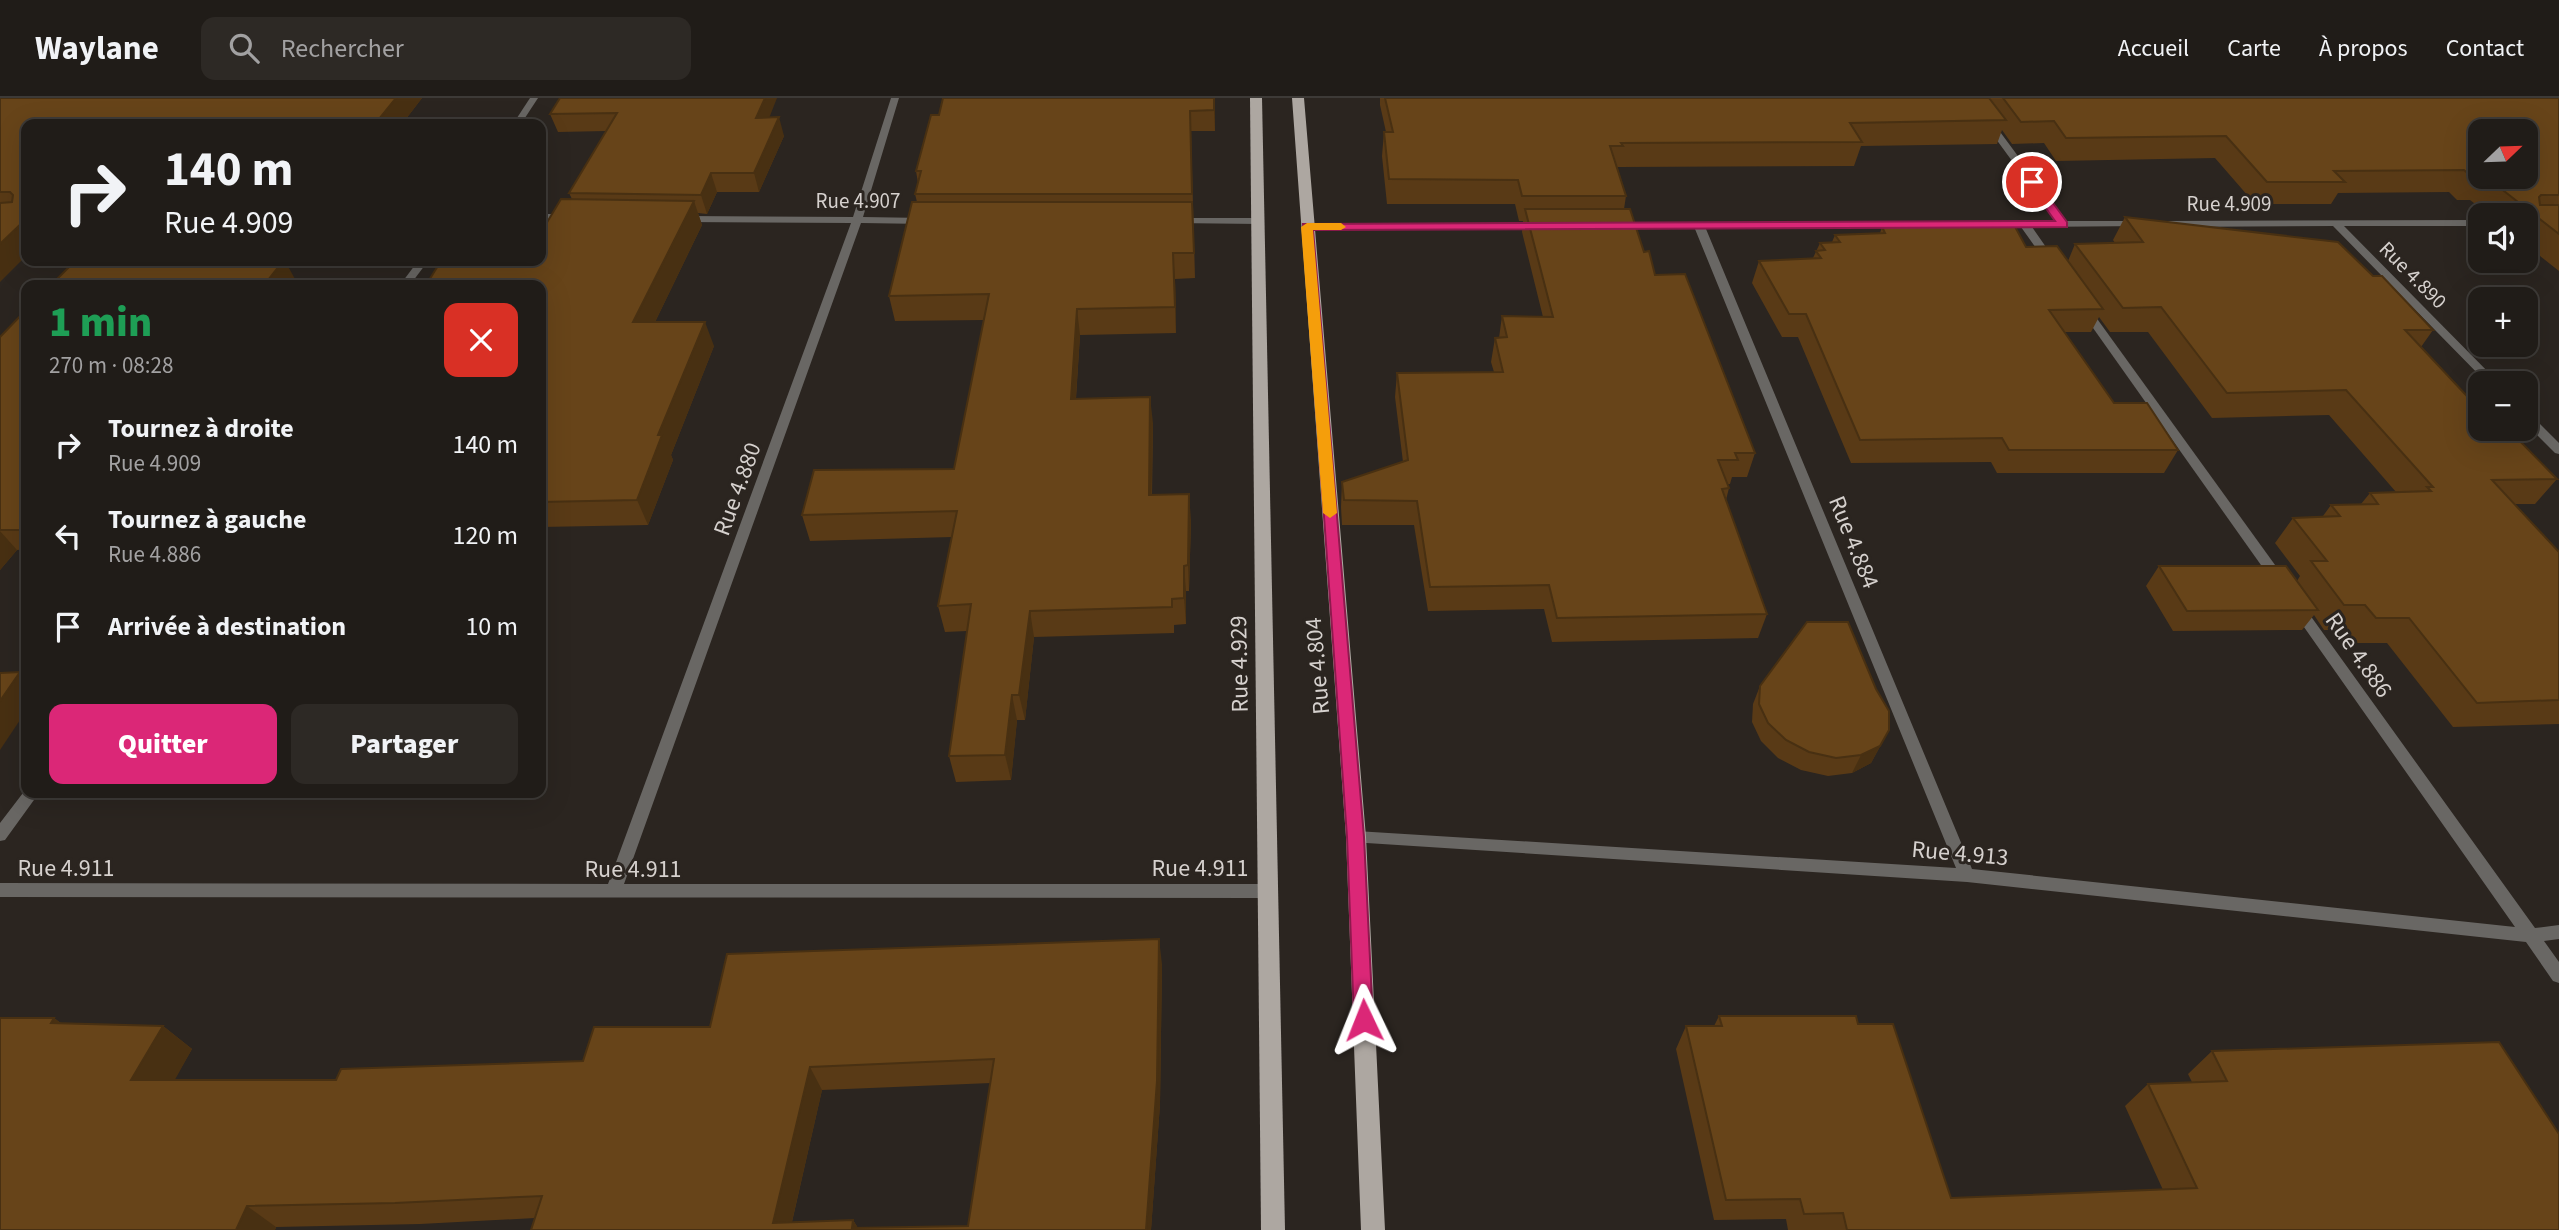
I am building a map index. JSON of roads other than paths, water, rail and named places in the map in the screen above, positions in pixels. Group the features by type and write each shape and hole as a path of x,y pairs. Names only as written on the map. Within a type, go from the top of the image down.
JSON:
{"main road":[{"name":"Rue 4.929","path":"1256,98 1273,1230"},
{"name":"Rue 4.804","path":"1298,98 1356,837 1373,1230"}],"street":[{"path":"520,119 534,98"},
{"name":"Rue 4.880","path":"613,891 857,221 895,98"},
{"path":"1970,98 2063,224"},
{"path":"546,217 582,217"},
{"name":"Rue 4.907","path":"664,218 940,221"},
{"path":"1162,221 1259,221"},
{"name":"Rue 4.890","path":"2336,223 2481,371"},
{"name":"Rue 4.909","path":"2158,224 2468,223"},
{"path":"2024,224 2057,269"},
{"path":"1601,226 2145,224"},
{"name":"Rue 4.884","path":"1699,225 1967,876"},
{"path":"1307,227 1559,226"},
{"name":"Rue 4.886","path":"2081,303 2559,976"},
{"path":"2538,429 2559,450"},
{"path":"0,835 27,798"},
{"name":"Rue 4.913","path":"1356,837 1967,876 2532,936 2559,932"},
{"name":"Rue 4.911","path":"0,890 1266,891"}]}
